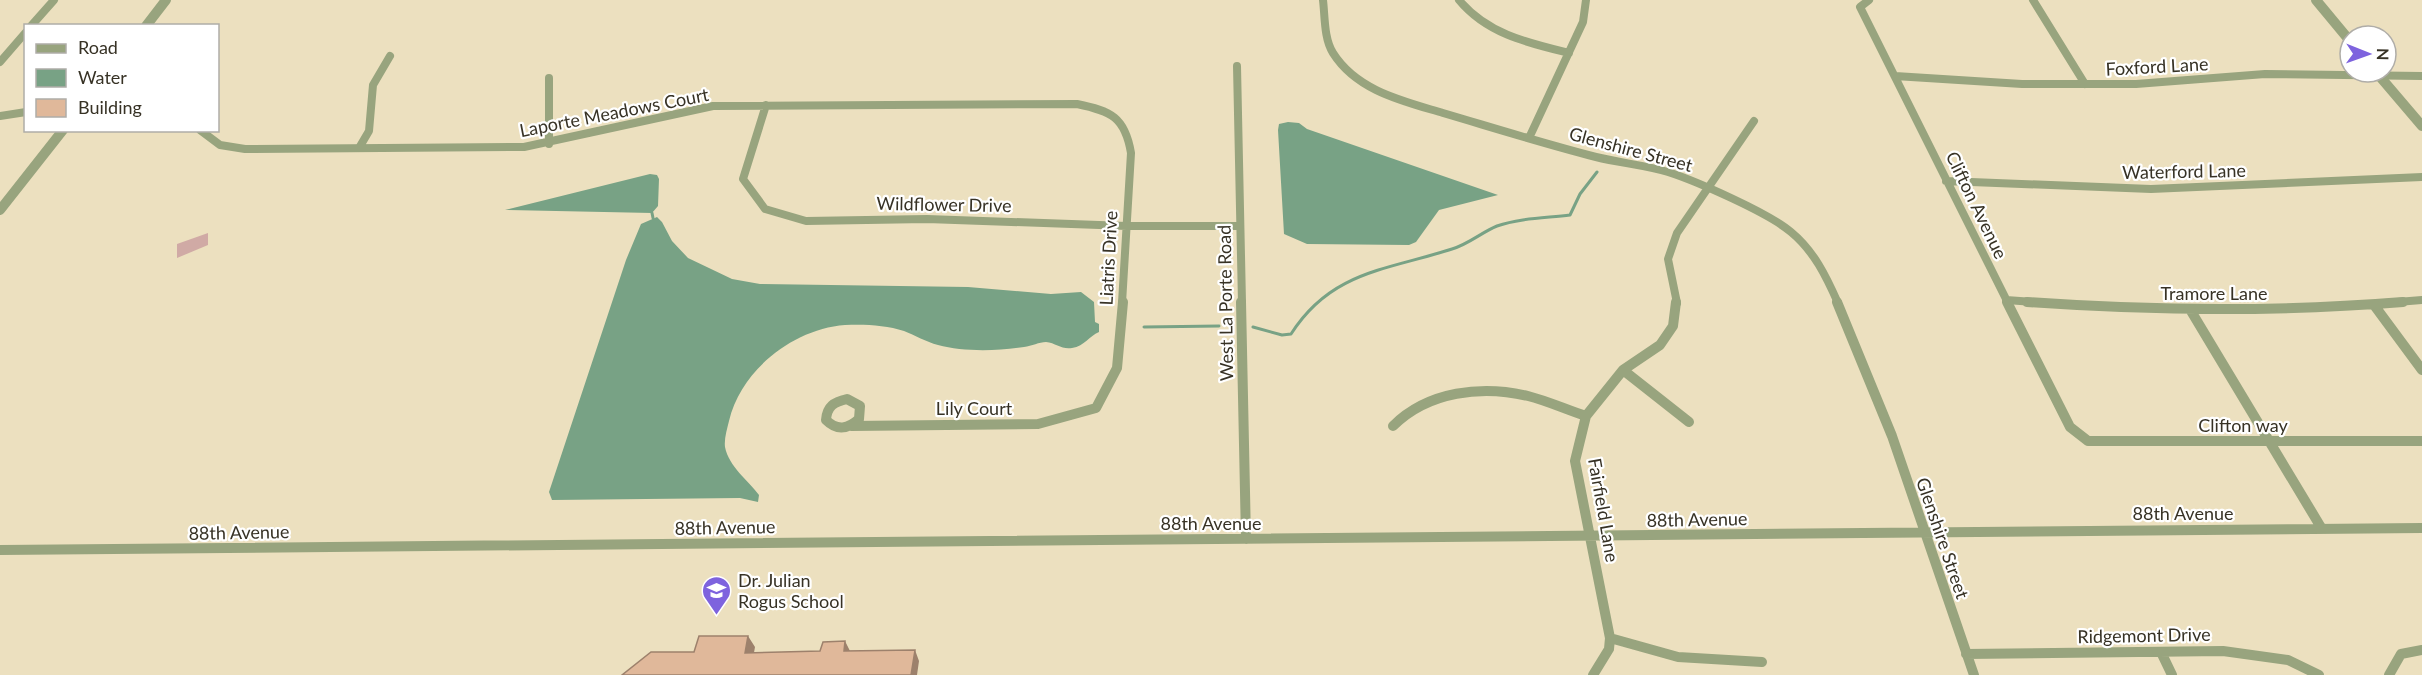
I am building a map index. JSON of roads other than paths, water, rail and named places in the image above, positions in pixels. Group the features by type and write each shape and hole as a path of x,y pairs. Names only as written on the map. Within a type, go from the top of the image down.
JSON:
{"street":[{"path":"33,24 54,0"},
{"path":"148,24 166,0"},
{"name":"Glenshire Street","path":"1323,0 1329,46 1340,64 1361,82 1400,100 1529,138 1596,157 1653,168 1708,188 1790,231 1819,262 1892,436 1974,675"},
{"path":"1459,0 1470,13 1496,30 1569,52"},
{"path":"1529,138 1583,22 1586,0"},
{"name":"Clifton Avenue","path":"1869,0 1860,7 2070,427"},
{"path":"2033,0 2085,84"},
{"path":"2316,0 2338,27"},
{"path":"0,62 24,34"},
{"path":"359,148 369,131 373,85 390,56"},
{"name":"West La Porte Road","path":"1237,66 1246,539"},
{"name":"Foxford Lane","path":"1894,76 2022,84 2136,84 2265,74 2338,74"},
{"name":"Foxford Lane","path":"2398,75 2422,76"},
{"path":"549,78 549,144"},
{"path":"2386,84 2422,126"},
{"name":"Laporte Meadows Court","path":"202,132 212,141 234,149 524,147 549,144 713,106 1069,103 1110,112"},
{"name":"Wildflower Drive","path":"765,105 743,179 765,209 806,221 927,219 1126,226 1240,226"},
{"path":"0,116 24,112"},
{"name":"Liatris Drive","path":"1096,408 1117,368 1120,347 1131,153 1129,137 1124,124 1110,112"},
{"name":"Fairfield Lane","path":"1610,638 1592,537 1575,460 1586,416 1623,370 1660,345 1673,327 1677,305 1669,274 1668,259 1677,233 1754,121"},
{"path":"0,210 61,132"},
{"name":"Waterford Lane","path":"1946,181 2099,189 2177,189 2270,185 2370,176 2422,177"},
{"name":"Tramore Lane","path":"2006,300 2191,311 2271,311 2422,300"},
{"path":"2374,305 2422,370"},
{"path":"2191,311 2272,441 2322,529"},
{"path":"1623,370 1689,422"},
{"path":"1393,426 1403,412 1437,398 1475,391 1527,395 1586,416"},
{"name":"Lily Court","path":"850,426 1038,424 1096,408"},
{"name":"Clifton way","path":"2070,427 2088,441 2422,441"},
{"name":"88th Avenue","path":"0,550 2422,528"},
{"path":"1593,675 1608,649 1610,638 1678,657 1762,662"},
{"path":"2389,675 2401,654 2422,650"},
{"name":"Ridgemont Drive","path":"1966,654 2223,651 2288,660 2319,675"},
{"path":"2161,652 2172,675"}],"water":[{"path":"1299,123 1307,129 1498,195 1439,210 1416,242 1409,245 1307,244 1284,234 1278,130 1279,124"},
{"path":"650,174 657,175 659,179 658,206 652,213 505,210"},
{"path":"657,217 672,241 688,258 732,279 760,284 968,287 1051,294 1081,292 1094,302 1095,322 1099,324 1099,332 1072,348 1046,342 1014,348 981,350 938,345 904,331 882,326 845,325 826,328 789,344 772,355 757,369 735,402 725,447 730,461 759,495 758,502 740,498 552,500 549,492 626,260 641,224"}],"waterway":[{"path":"1253,327 1282,335 1291,334 1307,313 1324,297 1362,276 1458,247 1506,223 1570,215 1580,194 1597,172"},
{"path":"652,213 653,218"},
{"path":"1144,327 1219,326"}],"place":[{"name":"Dr. Julian Rogus School","path":"717,616"}]}
